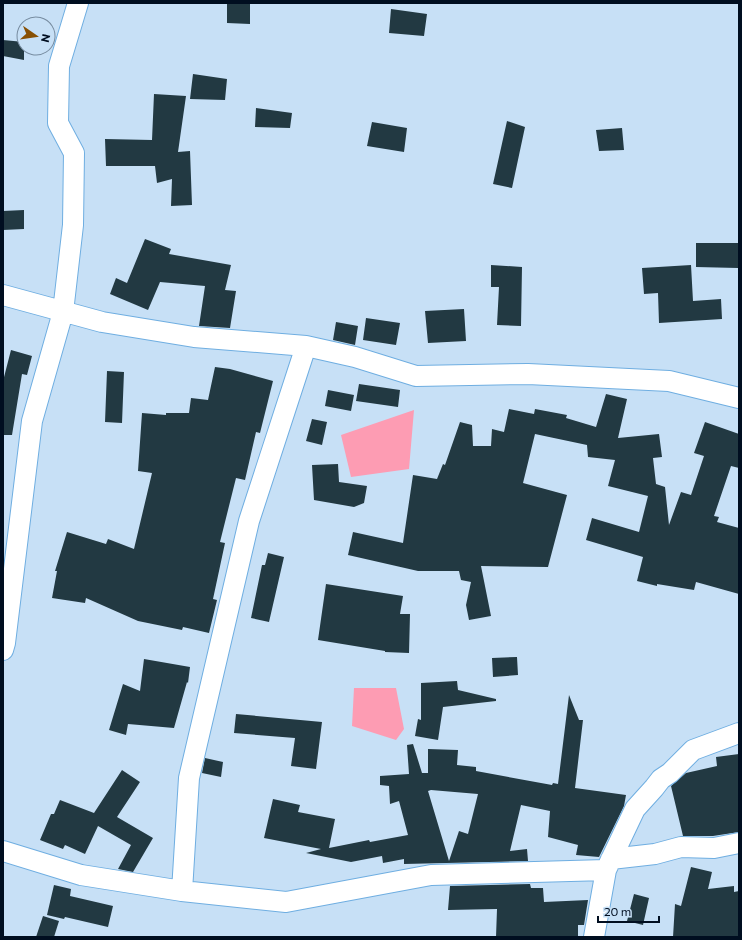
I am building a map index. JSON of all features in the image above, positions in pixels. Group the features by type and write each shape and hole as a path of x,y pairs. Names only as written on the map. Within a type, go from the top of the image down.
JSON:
{"street":[{"path":"3,650 32,421 63,312 73,225 74,153 58,123 59,66 78,3"},
{"path":"3,295 102,322 194,337 306,346 355,357 416,376 528,374 669,381 739,398"},
{"path":"182,891 189,778 249,521 306,346"},
{"path":"594,937 608,865 635,809 661,779 670,773 693,750 739,733"},
{"path":"3,851 81,875 182,891 286,902 431,875 608,865 681,847 714,848 739,843"}],"shaded area":[{"path":"414,410 409,469 351,477 341,435"},
{"path":"354,688 396,688 404,729 396,740 352,726"}],"building":[{"path":"227,3 250,3 250,24 227,23"},
{"path":"391,9 427,14 424,36 389,33"},
{"path":"3,40 16,41 16,56 24,56 24,60 3,56"},
{"path":"193,74 227,79 225,100 190,99"},
{"path":"154,94 186,96 178,152 190,151 192,205 171,206 172,179 157,183 155,166 106,166 105,139 152,140"},
{"path":"256,108 292,113 290,128 255,127"},
{"path":"507,121 525,127 512,188 493,184"},
{"path":"372,122 407,128 404,152 367,146"},
{"path":"622,128 624,150 599,151 596,130"},
{"path":"24,210 24,229 3,230 3,211"},
{"path":"145,239 171,249 169,254 231,265 225,290 236,291 230,328 199,326 205,286 160,282 148,310 110,294 116,278 127,283"},
{"path":"696,243 739,243 738,268 696,267"},
{"path":"491,265 522,267 521,326 497,325 499,287 491,287"},
{"path":"691,265 693,301 721,299 722,319 659,323 658,293 644,294 642,268"},
{"path":"464,309 466,341 428,343 425,311"},
{"path":"366,318 400,323 396,345 363,340"},
{"path":"336,322 358,326 355,345 333,340"},
{"path":"11,350 32,356 27,375 22,374 12,435 3,435 3,381"},
{"path":"215,367 230,369 273,381 260,433 256,432 245,480 236,478 220,542 225,543 213,599 217,600 209,633 183,627 182,630 138,621 86,598 85,603 52,598 57,571 55,571 67,532 106,544 108,539 134,549 152,473 138,471 142,413 166,415 166,413 189,413 191,398 208,400"},
{"path":"107,371 124,372 122,423 105,422"},
{"path":"359,384 400,390 398,407 356,401"},
{"path":"328,390 354,395 351,411 325,406"},
{"path":"606,394 627,399 618,438 659,434 662,457 653,458 656,484 665,487 669,525 681,492 691,495 704,456 694,453 705,422 739,434 739,468 731,466 714,516 719,517 717,522 739,528 739,594 696,582 694,590 657,584 657,586 637,581 643,557 586,540 592,518 639,532 648,496 608,486 615,460 588,457 587,445 535,434 523,483 567,495 548,567 481,566 491,616 469,620 466,605 471,582 461,580 459,571 418,571 348,555 353,532 403,543 413,475 437,479 443,464 445,465 460,422 472,425 473,446 491,446 492,429 504,432 509,409 534,414 535,409 567,415 566,418 596,427"},
{"path":"312,419 327,422 322,445 306,441"},
{"path":"338,464 339,482 367,486 364,503 354,507 314,500 312,465"},
{"path":"268,553 284,557 269,622 251,618 262,565 265,565"},
{"path":"326,584 403,596 400,614 410,614 409,653 385,652 318,640"},
{"path":"517,657 518,675 493,677 492,658"},
{"path":"144,659 190,667 188,683 187,682 174,728 128,724 126,735 109,730 123,684 140,691"},
{"path":"457,681 458,690 496,699 496,701 443,707 438,740 415,736 418,719 421,720 421,683"},
{"path":"569,695 579,720 583,720 575,788 626,795 624,806 599,857 576,855 578,845 548,837 550,811 521,805 510,851 527,849 528,861 404,864 404,859 383,863 382,856 351,862 306,853 321,849 264,838 273,799 300,805 298,812 335,819 329,848 369,840 370,842 408,835 399,801 390,804 389,786 380,785 380,776 409,774 407,745 413,744 422,773 428,773 428,749 458,750 457,765 476,767 476,771 552,785 553,783 558,784","holes":["428,791 478,794 468,834 459,831 449,861"]},
{"path":"236,714 322,722 316,769 291,766 295,738 234,733"},
{"path":"739,754 739,832 713,836 683,836 671,786 686,773 717,766 716,757"},
{"path":"205,758 223,762 221,777 202,773"},
{"path":"122,770 140,782 117,817 153,838 133,872 118,869 131,845 98,826 85,854 65,845 63,849 40,840 51,814 54,814 60,800 94,813"},
{"path":"691,867 712,872 708,889 734,886 734,892 739,891 739,937 673,937 675,904 681,906"},
{"path":"530,884 531,888 543,888 544,902 588,900 584,925 578,925 578,937 496,937 497,909 448,910 450,886"},
{"path":"54,885 71,889 70,896 113,906 108,927 65,917 64,919 47,915"},
{"path":"634,894 649,898 643,925 627,921"},
{"path":"43,916 59,921 54,937 36,937"}]}
